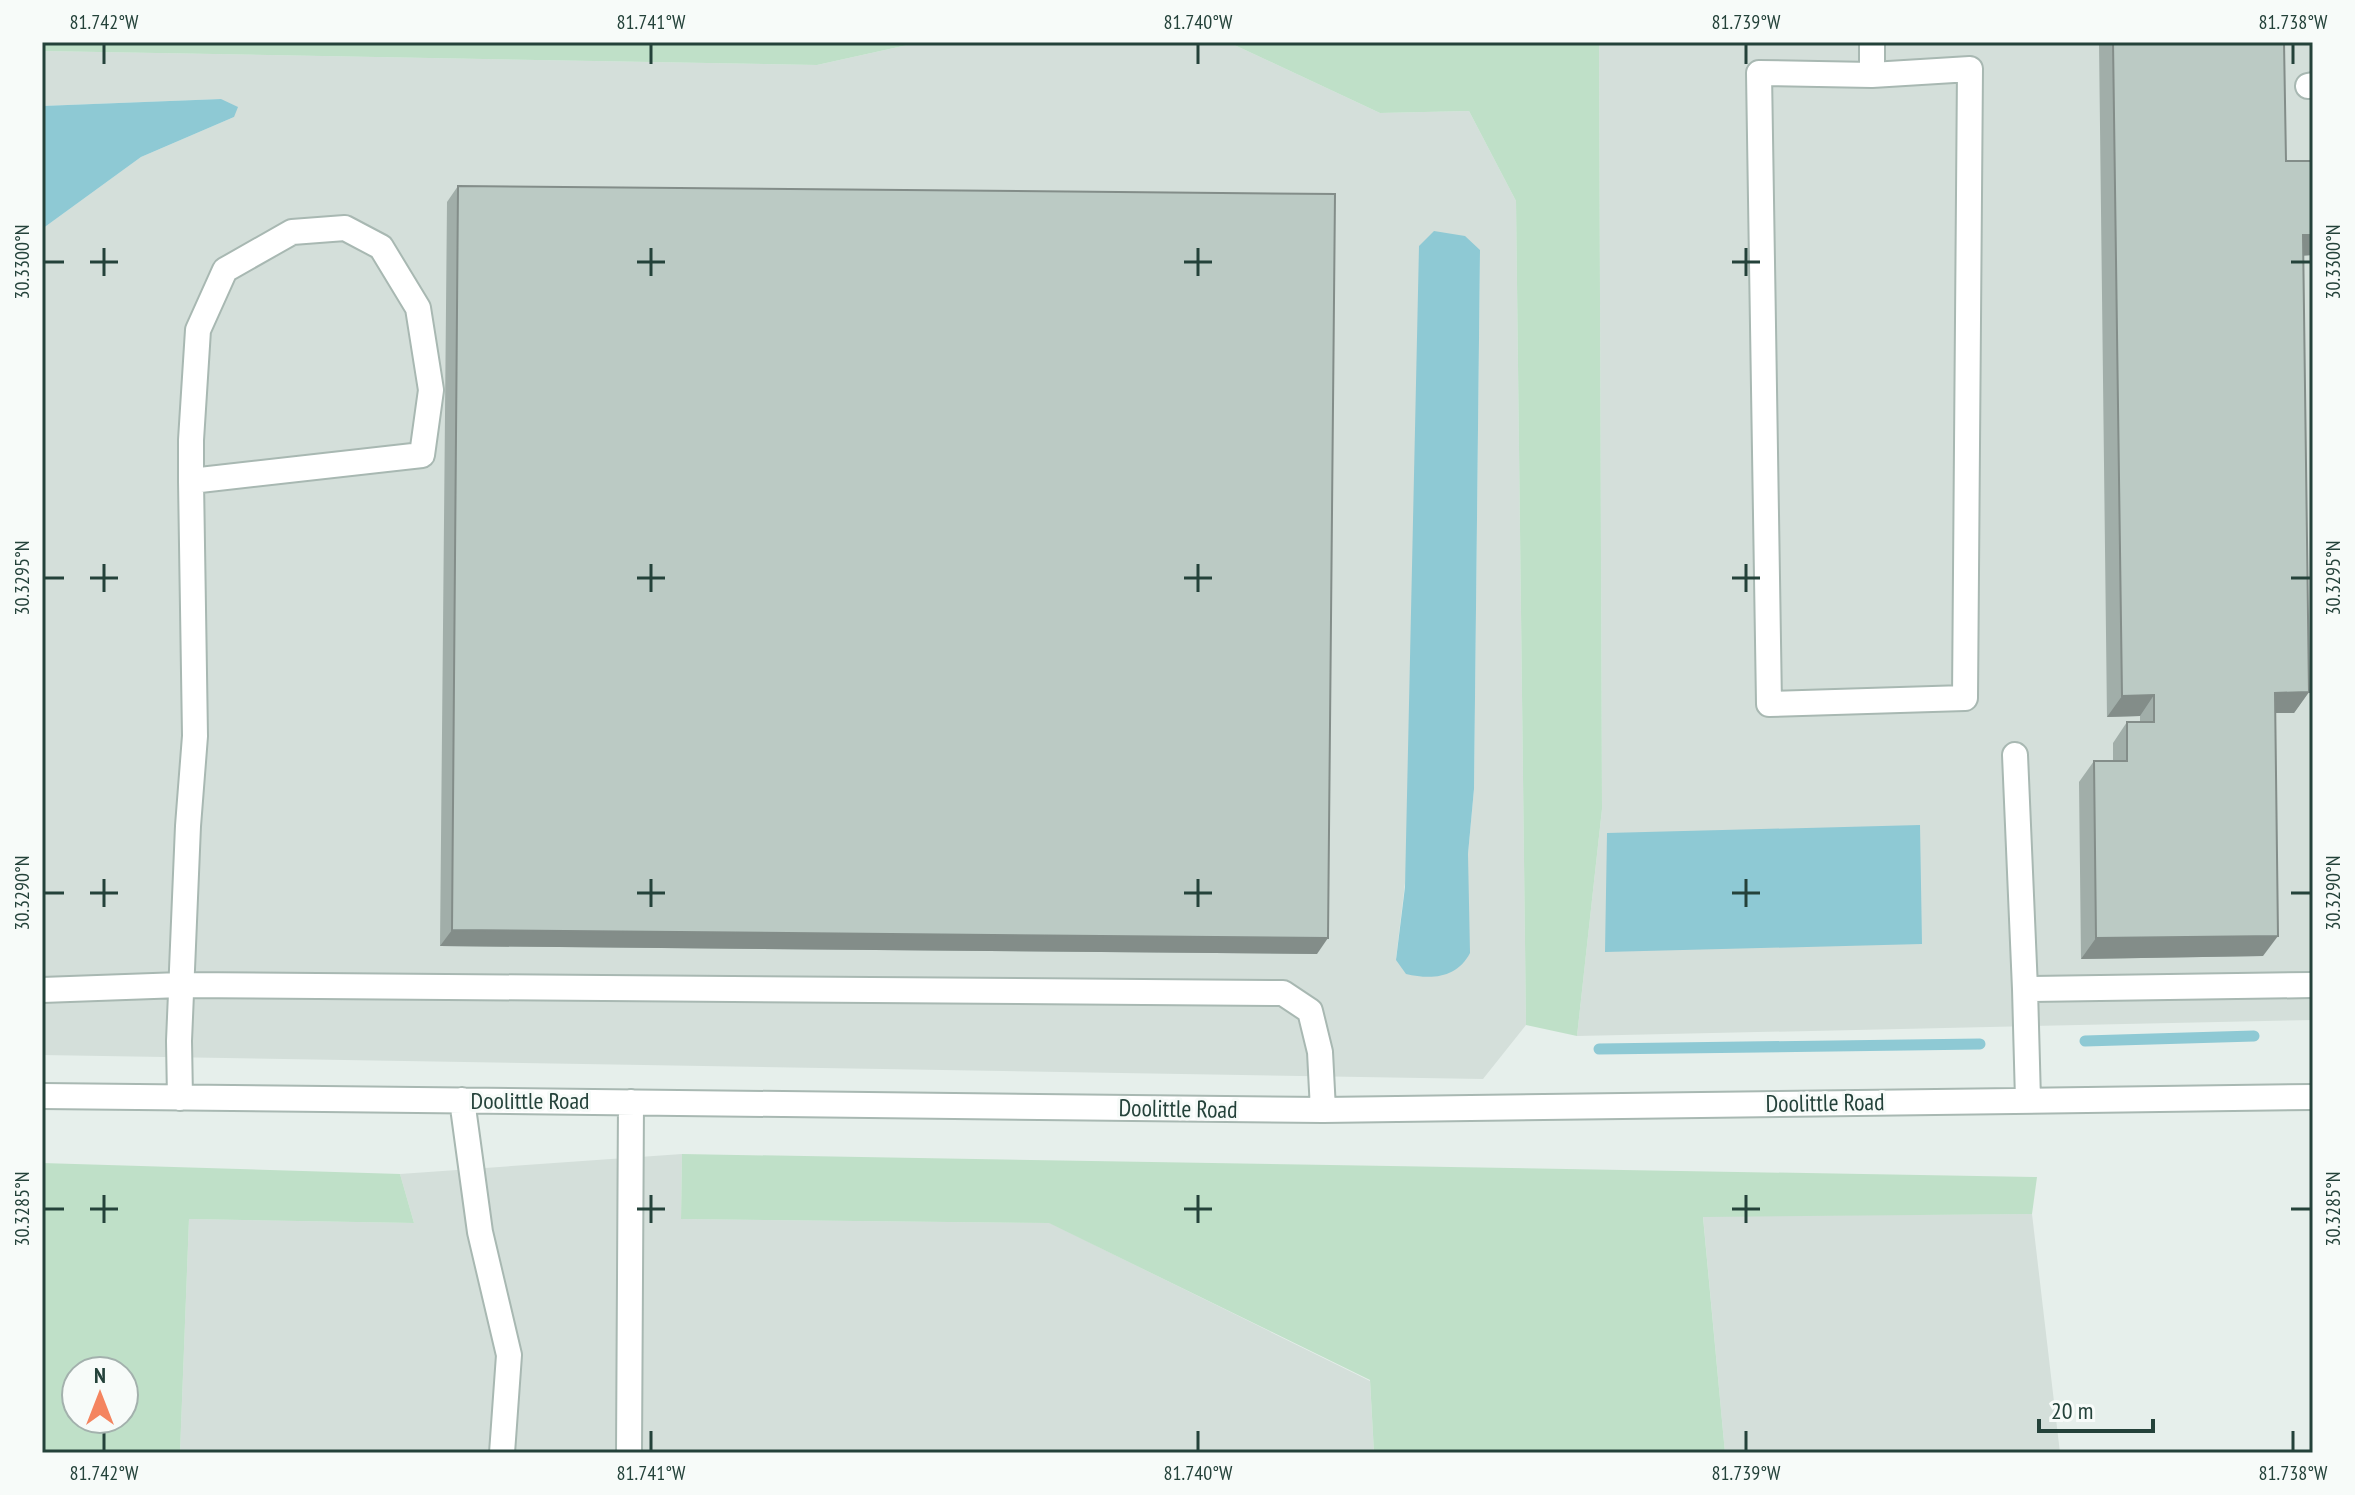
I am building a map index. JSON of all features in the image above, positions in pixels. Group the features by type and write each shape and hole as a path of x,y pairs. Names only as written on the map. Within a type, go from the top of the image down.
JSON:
{"street":[{"path":"1872,42 1872,75"},
{"path":"1970,69 1965,698 1769,704 1759,73 1872,75 1970,69"},
{"path":"180,1098 181,985 195,736 191,481 191,440 198,330 225,270 292,232 345,228 381,247 418,308 431,390 422,455 191,481"},
{"path":"2015,755 2028,1100"},
{"path":"42,990 181,985 1283,993 1310,1011 1320,1052 1323,1110"},
{"path":"2025,989 2313,985"},
{"name":"Doolittle Road","path":"42,1096 1323,1110 2313,1097"},
{"path":"462,1100 480,1232 509,1355 502,1453"},
{"path":"629,1453 631,1102"}],"shaded area":[{"path":"921,42 1228,42 1380,113 1469,111 1516,201 1526,1025 1483,1079 42,1055 42,229 141,157 234,117 221,99 42,106 42,51 817,65","holes":["1480,250 1474,789 1468,854 1396,959"]},
{"path":"1599,42 2313,42 2313,1020 1577,1036 1602,809"},
{"path":"682,1154 681,1219 1050,1223 1370,1381 1374,1453 180,1453 189,1219 414,1223 400,1174"},
{"path":"2032,1214 2060,1453 1725,1453 1703,1216"}],"green space":[{"path":"42,42 921,42 817,65 42,51"},
{"path":"1228,42 1599,42 1602,809 1577,1036 1526,1025 1516,201 1469,111 1380,113"},
{"path":"682,1154 2037,1177 2032,1214 1703,1217 1725,1453 1374,1453 1370,1380 1049,1223 681,1219"},
{"path":"42,1163 400,1174 414,1223 189,1219 180,1453 42,1453"}],"water":[{"path":"221,99 238,107 234,117 141,157 42,229 42,106"},
{"path":"1434,231 1465,236 1480,250 1474,789 1468,854 1470,953 1451,972 1425,977 1406,974 1396,960 1405,887 1419,246"},
{"path":"1920,825 1922,944 1605,952 1607,833"}],"building":[{"path":"2113,42 2284,42 2286,161 2313,161 2313,235 2303,235 2309,692 2275,693 2278,936 2096,938 2094,761 2127,761 2127,722 2154,722 2154,695 2122,696"},
{"path":"458,186 1335,194 1328,938 452,930"}],"waterway":[{"path":"2085,1041 2254,1036"},
{"path":"1599,1049 1980,1044"}]}
